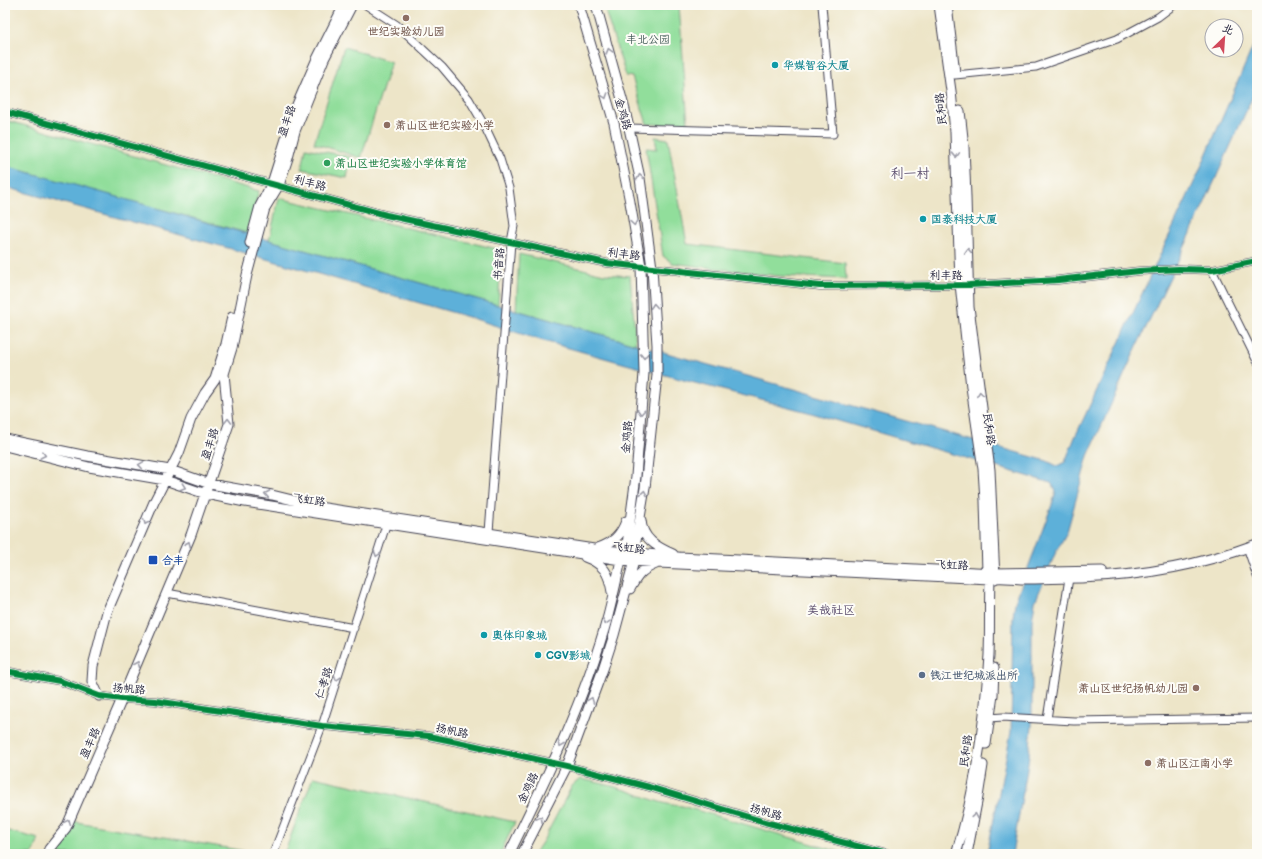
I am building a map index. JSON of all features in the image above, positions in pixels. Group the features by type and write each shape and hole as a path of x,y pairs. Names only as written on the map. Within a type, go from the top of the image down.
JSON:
{"main road":[{"name":"盈丰路","path":"99,696 92,681 93,666 107,612 154,502 179,453 190,420 205,393 215,379 226,344 241,276 260,206 276,184 287,132 296,107 316,60 344,5"},
{"name":"盈丰路","path":"47,854 49,849 66,828 167,593 210,484 229,424 224,374 232,348 247,275 265,208 288,158 295,130 324,59 352,5"},
{"name":"金鸡路","path":"522,854 567,766 603,669 623,602 629,556 632,502 636,476 644,373 641,266 630,202 614,123 579,5"},
{"name":"金鸡路","path":"509,854 553,763 594,661 613,596 629,556 645,488 656,375 657,345 652,268 640,178 629,128 596,5"},
{"name":"民和路","path":"943,6 949,17 964,147 964,284 970,307 990,470 991,575 989,654 977,766 962,835 956,854"},
{"name":"民和路","path":"943,6 952,91 971,387 983,469 995,620 993,695 978,797 967,854"},
{"name":"飞虹路","path":"5,439 87,456 170,470 210,484 272,495 387,521 489,532 594,549 658,563 991,575 1049,575 1150,566 1199,557 1257,539"},
{"name":"飞虹路","path":"5,446 90,467 165,480 206,494 387,521 571,552 991,575"},
{"path":"594,549 606,545 620,534 632,502"},
{"path":"640,512 641,526 651,542 679,557"},
{"name":"飞虹路","path":"1049,575 1069,578 1102,577 1148,572 1203,561 1257,544"},
{"path":"571,552 594,560 600,565 606,572 610,581 613,596"},
{"path":"623,602 639,574 645,568 658,563"}],"street":[{"name":"书音路","path":"366,5 397,26 436,61 469,99 500,159 509,188 514,226 511,242 489,532"},
{"path":"629,128 833,134 822,5"},
{"path":"955,75 1036,67 1117,39 1158,17 1174,5"},
{"name":"利丰路","path":"5,112 276,184 386,215 606,263 820,286 964,284 1058,280 1139,271 1179,269 1212,270 1257,261"},
{"path":"1212,270 1256,358"},
{"name":"仁孝路","path":"273,854 322,726 387,521"},
{"path":"1247,548 1257,576"},
{"path":"1044,720 1069,578"},
{"path":"167,593 354,628"},
{"name":"扬帆路","path":"5,671 60,681 99,696 155,701 322,726 428,736 567,766 648,787 765,822 887,854"},
{"path":"989,718 1003,717 1074,721 1257,718"}],"green space":[{"name":"丰北公园","path":"607,5 679,5 688,125 647,124 632,77 626,76 606,14"},
{"path":"344,47 391,62 361,158 314,143"},
{"path":"5,120 259,191 247,233 5,166"},
{"path":"655,137 668,139 687,244 845,263 846,279 779,276 672,263 663,256 646,148 657,149"},
{"name":"萧山区世纪实验小学体育馆","path":"306,148 351,157 347,178 302,169"},
{"path":"279,198 502,250 498,305 269,240"},
{"path":"519,254 604,274 630,276 636,344 516,310"},
{"path":"313,777 515,822 500,854 284,854"},
{"path":"580,779 632,792 660,802 682,806 847,854 534,854 543,841 572,786"},
{"path":"71,821 262,854 54,854"},
{"path":"5,830 39,839 33,854 5,854"}],"water":[{"path":"1257,37 1257,87 1187,242 1137,346 1088,456 1067,532 1055,554 1035,602 1032,621 1032,727 1028,764 1012,854 987,854 1011,732 1013,617 1015,602 1053,502 1056,491 1051,483 808,412 687,381 540,340 472,318 228,248 5,187 5,166 1047,461 1057,466 1065,462 1075,437 1197,176"}],"cycle path":[{"path":"5,112 386,215 606,263 820,286 969,285 1058,280 1139,271 1179,269 1212,270 1257,261"},
{"path":"5,671 60,681 99,696 155,701 322,726 428,736 472,745 567,766 649,787 765,822 887,854"}],"place":[{"name":"世纪实验幼儿园","path":"406,18"},
{"name":"华媒智谷大厦","path":"775,65"},
{"name":"萧山区世纪实验小学","path":"387,125"},
{"name":"萧山区世纪实验小学体育馆","path":"327,163"},
{"name":"国泰科技大厦","path":"923,219"},
{"name":"合丰","path":"153,560"},
{"name":"奥体印象城","path":"484,635"},
{"name":"CGV影城","path":"538,655"},
{"name":"钱江世纪城派出所","path":"922,675"},
{"name":"萧山区世纪扬帆幼儿园","path":"1196,688"},
{"name":"萧山区江南小学","path":"1148,763"}],"district":[{"name":"利一村","path":"910,174"},
{"name":"美哉社区","path":"831,610"}]}
